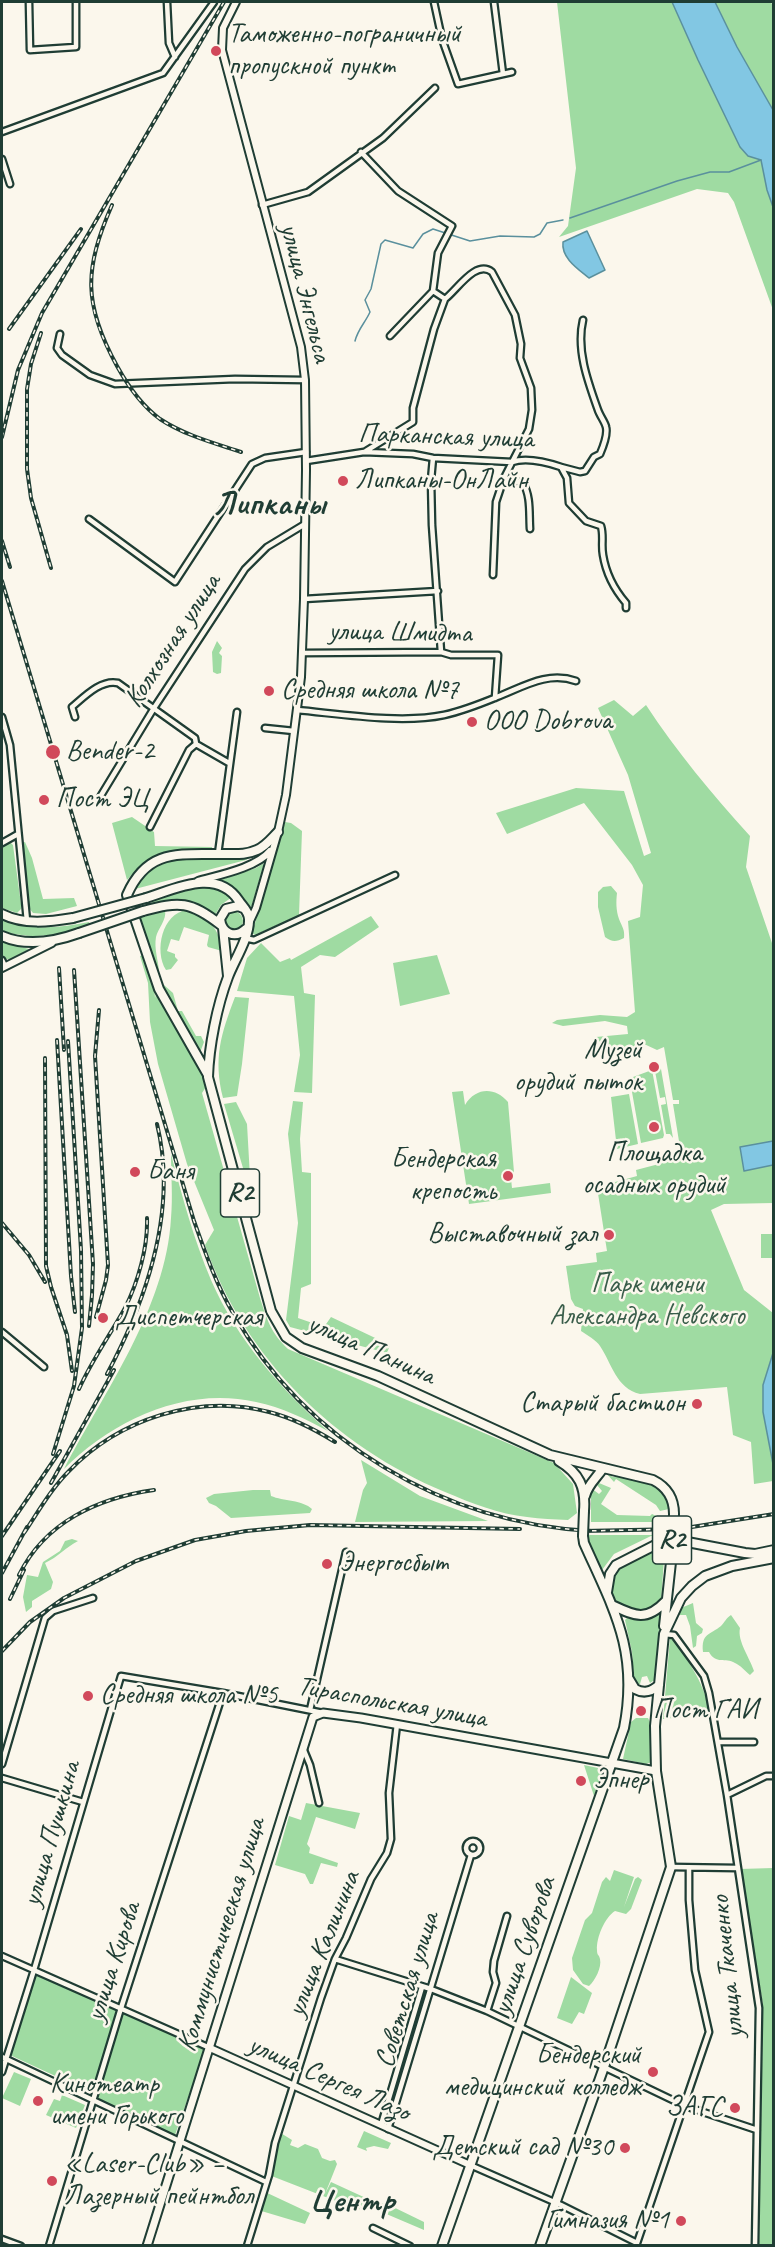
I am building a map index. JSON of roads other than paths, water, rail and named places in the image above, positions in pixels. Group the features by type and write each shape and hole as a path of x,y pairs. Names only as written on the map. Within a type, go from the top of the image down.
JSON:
{"main road":[{"path":"208,1077 159,989 128,895 134,881 148,865 171,854 245,854 267,844 278,832"},
{"path":"2,914 27,921 42,922 73,918 198,881 223,886 236,896 247,912 249,924 241,934 236,935 226,932 209,916 189,905 178,904 143,911 53,942 23,942 2,936"},
{"path":"222,927 220,919 226,909 232,906 243,908"},
{"name":"R2","path":"228,976 235,964 249,924"},
{"name":"R2","path":"222,927 228,976"},
{"name":"улица Панина","path":"228,976 211,1044 208,1077 272,1311 286,1337 302,1348 378,1376 550,1455"},
{"name":"R2","path":"550,1455 661,1484 674,1502 672,1553 659,1685"},
{"name":"R2","path":"550,1455 565,1464 575,1474 585,1496"},
{"path":"585,1496 588,1484 598,1476 603,1468"},
{"name":"улица Суворова","path":"442,2246 613,1763 626,1718 629,1677 623,1637 612,1605 584,1543 585,1496"},
{"name":"R2","path":"606,1593 610,1574 616,1565 665,1540 767,1556"},
{"name":"R2","path":"664,1634 675,1605 692,1586 717,1571 767,1556 774,1550"},
{"name":"R2","path":"612,1605 629,1614 644,1616 666,1601"},
{"path":"629,1677 634,1689 644,1692 653,1690 659,1685"},
{"path":"540,2246 604,2067 671,1867 656,1771 655,1726 659,1685"},
{"name":"Тираспольская улица","path":"323,1713 397,1724 656,1771"},
{"name":"Коммунистическая улица","path":"147,2246 303,1747 313,1717 323,1713"}],"street":[{"path":"29,2 30,50 76,47 76,2"},
{"path":"167,2 169,43 175,57"},
{"path":"2,132 162,73 214,2"},
{"name":"улица Энгельса","path":"236,2 225,23 221,38 222,50 301,347 305,380 303,653 286,795 278,832 256,908 249,924"},
{"path":"434,2 442,39 458,84 512,72"},
{"path":"494,2 503,74"},
{"path":"262,205 308,192 383,138 435,88"},
{"path":"361,152 398,191 449,231 438,253 433,291 390,336"},
{"path":"2,159 10,184"},
{"path":"364,452 412,422 413,408 434,329 445,299 480,268 488,268 515,315 521,344 520,358 531,388 532,400 529,429 504,478 495,512 493,575"},
{"path":"433,291 445,299"},
{"path":"561,467 580,472 585,471 594,458 600,454 605,439 606,427 591,390 581,351 583,320"},
{"path":"60,334 57,348 62,355 90,375 111,383 235,379 305,380"},
{"path":"89,519 175,582 252,464 265,458 306,452"},
{"name":"Парканская улица","path":"306,461 364,452 512,462 518,460 545,461 561,467 567,478 568,503 586,521 601,526 604,536 603,555 614,591 626,603 626,608"},
{"path":"433,458 431,502 441,652"},
{"path":"504,478 523,483 526,487 529,494 530,529"},
{"name":"Колхозная улица","path":"97,802 154,708 245,569 267,547 305,524"},
{"path":"304,599 438,591"},
{"name":"улица Шмидта","path":"303,653 441,652 451,655 498,655 495,698"},
{"path":"297,710 393,718 434,716 495,698 548,678 560,677 576,681"},
{"path":"75,717 72,707 108,682 118,683 195,738 196,744"},
{"path":"218,854 237,711"},
{"path":"2,717 10,745 27,921"},
{"path":"265,728 294,731"},
{"path":"196,744 230,763"},
{"path":"150,827 189,750 196,744"},
{"path":"2,843 18,834"},
{"path":"198,881 264,858 273,849"},
{"path":"244,938 254,940 395,875"},
{"path":"3,964 53,942"},
{"path":"2,1332 44,1367"},
{"path":"310,1710 346,1552"},
{"path":"2,1764 45,1618 53,1611 93,1598"},
{"name":"улица Ткаченко","path":"664,1634 674,1635 704,1676 709,1693 759,2007 755,2246"},
{"name":"Тираспольская улица","path":"121,1676 323,1713"},
{"name":"улица Пушкина","path":"2,2072 4,2058 34,1970 121,1676"},
{"name":"улица Кирова","path":"49,2246 121,2008 223,1693"},
{"name":"улица Калинина","path":"247,2246 275,2143 335,1959 371,1879 387,1853 391,1839 389,1793 397,1724"},
{"path":"718,1742 754,1742"},
{"path":"303,1747 319,1803"},
{"path":"727,1796 766,1776 774,1776"},
{"path":"2,1778 83,1802"},
{"name":"Советская улица","path":"388,2129 471,1855"},
{"path":"671,1867 737,1868"},
{"path":"637,2244 709,2032 695,1970 688,1868"},
{"path":"487,2011 496,1983 493,1972 494,1961 507,1916"},
{"name":"улица Сергея Лазо","path":"2,1956 555,2203 637,2244"},
{"path":"335,1959 431,1989 487,2011 685,2106 757,2130"},
{"name":"Советская улица","path":"381,2125 422,1987"},
{"path":"4,2058 266,2182"},
{"path":"373,2228 410,2246"},
{"path":"2,2239 21,2246"}],"water":[{"path":"672,2 715,2 737,47 773,110 773,207 761,160 748,156 740,147"},
{"path":"587,231 605,270 589,278 571,263 563,248 563,242"},
{"path":"773,1141 773,1165 744,1171 740,1147"},
{"path":"773,1353 774,1464 763,1412 763,1385"}],"waterway":[{"path":"570,218 677,181 710,172 729,172 761,160"},
{"path":"355,341 370,312 365,300 371,289 381,244 385,240 413,248 423,234 433,229 470,241 500,236 534,237 540,234 547,223 563,220"}],"railway":[{"path":"2,437 18,370 42,313 224,2"},
{"path":"112,205 96,248 91,286 98,324 117,366 136,395 160,419 189,434 241,452"},
{"path":"9,329 81,229"},
{"path":"41,333 31,364 27,389 27,469 31,498 51,568"},
{"path":"2,541 10,567"},
{"path":"2,581 194,1221 216,1279 233,1313 263,1359 299,1400 340,1437 384,1467 432,1493 483,1512 536,1525 591,1531"},
{"path":"59,968 64,1050"},
{"path":"74,970 93,1264 89,1326"},
{"path":"96,1317 108,1265 95,1056 99,1010"},
{"path":"57,1040 75,1312"},
{"path":"53,1454 74,1386 82,1328 81,1250 68,1041"},
{"path":"45,1058 46,1266 67,1335 72,1371"},
{"path":"107,1374 135,1315 155,1253 164,1188 163,1156 157,1124"},
{"path":"79,1389 125,1308 134,1287 144,1252 147,1218"},
{"path":"2,1223 29,1255 45,1282"},
{"path":"51,1483 114,1370"},
{"path":"24,1533 56,1485 89,1453 111,1437 136,1424 161,1415 215,1406 242,1407 286,1417 335,1442"},
{"path":"2,1536 60,1451"},
{"path":"19,1575 43,1540 75,1516 113,1499 154,1490"},
{"path":"583,1531 679,1529 774,1514"},
{"path":"2,1651 30,1622 64,1598 136,1561 195,1540 246,1531 310,1525 520,1529"},
{"path":"2,1573 27,1527"},
{"path":"10,1599 24,1570"}],"place":[{"name":"Таможенно-пограничный пропускной пункт","path":"216,51"},
{"name":"Липканы-ОнЛайн","path":"343,481"},
{"name":"Средняя школа №7","path":"269,691"},
{"name":"OOO Dobrova","path":"472,722"},
{"name":"Bender-2","path":"53,752"},
{"name":"Пост ЭЦ","path":"44,800"},
{"name":"Музей орудий пыток","path":"654,1067"},
{"name":"Площадка осадных орудий","path":"654,1127"},
{"name":"Баня","path":"135,1172"},
{"name":"Бендерская крепость","path":"508,1176"},
{"name":"Выставочный зал","path":"609,1235"},
{"name":"Диспетчерская","path":"103,1318"},
{"name":"Старый бастион","path":"697,1404"},
{"name":"Энергосбыт","path":"327,1564"},
{"name":"Средняя школа №5","path":"88,1696"},
{"name":"Пост ГАИ","path":"641,1711"},
{"name":"Эпнер","path":"581,1781"},
{"name":"Бендерский медицинский колледж","path":"653,2072"},
{"name":"Кинотеатр имени Горького","path":"38,2101"},
{"name":"ЗАГС","path":"735,2108"},
{"name":"Детский сад №30","path":"625,2148"},
{"name":"«Laser-Club» – Лазерный пейнтбол","path":"52,2181"},
{"name":"Гимназия №1","path":"681,2221"}],"district":[{"name":"Липканы","path":"269,505"},
{"name":"Центр","path":"352,2202"}],"park label":[{"name":"Парк имени Александра Невского","path":"647,1301"}]}
